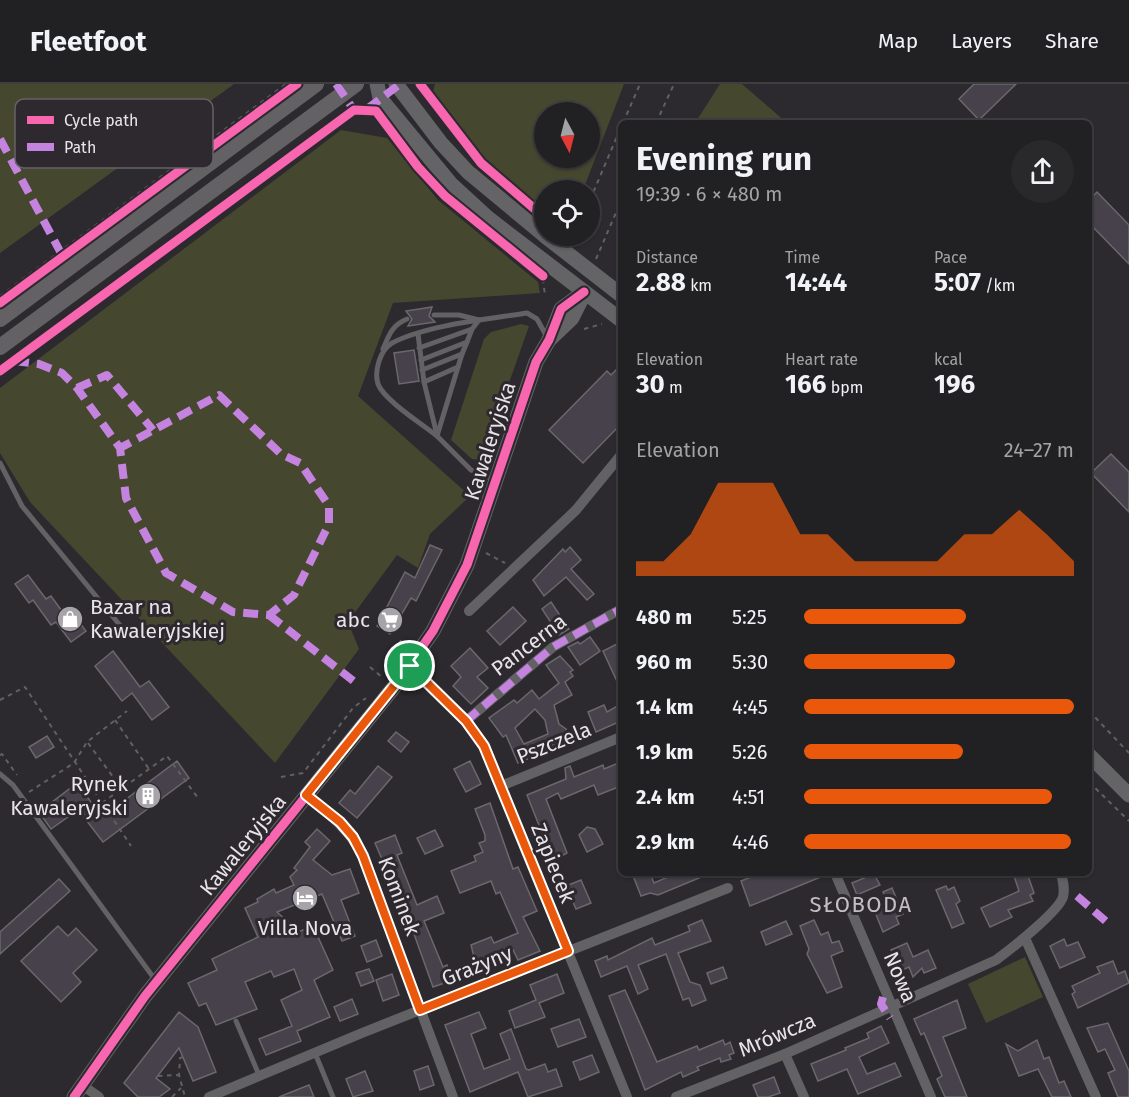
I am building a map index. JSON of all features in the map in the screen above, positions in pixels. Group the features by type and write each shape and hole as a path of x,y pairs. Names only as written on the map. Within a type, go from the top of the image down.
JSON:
{"main road":[{"path":"213,161 316,84"},
{"path":"0,347 356,84"},
{"path":"0,319 203,168"}],"street":[{"path":"377,84 381,98 451,184 488,218 618,318"},
{"path":"396,84 441,143 468,172 534,226"},
{"path":"559,246 571,256 596,269 618,291"},
{"name":"Kawaleryjska","path":"78,1091 157,982 410,666 433,631 468,565 536,362 549,340 572,318 596,269"},
{"path":"469,611 576,510 618,459"},
{"name":"Pancerna","path":"466,721 553,647 618,611"},
{"name":"Zapiecek","path":"410,666 466,721 484,746 627,1097"},
{"name":"Pszczela","path":"501,786 618,738"},
{"path":"1092,758 1129,795"},
{"name":"Kominek","path":"306,795 353,837 384,910 453,1097"},
{"name":"Nowa","path":"836,876 930,1097"},
{"name":"Mrówcza","path":"676,1097 785,1054 970,974 996,960 1025,938 1062,900 1064,888 1062,876"},
{"name":"Grażyny","path":"209,1097 420,1010 728,888"},
{"path":"1025,938 1096,1097"},
{"path":"785,1054 804,1097"},
{"path":"78,1091 99,1097"}],"lane":[{"path":"381,354 391,344 418,334 527,312 537,319 549,340"},
{"path":"434,315 459,315 479,320"},
{"path":"407,319 397,323 392,329 377,369 378,384 385,395 437,436 471,470 496,481"},
{"path":"437,436 462,354 472,329 479,320"},
{"path":"419,348 472,329"},
{"path":"418,334 424,382 437,436"},
{"path":"421,360 467,342"},
{"path":"422,370 462,354"},
{"path":"424,382 458,367"},
{"path":"0,463 22,506 123,629"},
{"path":"0,774 13,785 157,982"},
{"path":"236,1021 259,1075"},
{"path":"315,1053 333,1097"}],"path":[{"path":"213,138 286,84"},
{"path":"213,146 297,84"},
{"path":"624,120 640,84"},
{"path":"657,120 674,84"},
{"path":"599,180 618,135"},
{"path":"0,296 173,168"},
{"path":"0,303 183,168"},
{"path":"596,269 618,209"},
{"path":"571,246 571,256"},
{"path":"539,273 546,296"},
{"path":"584,329 604,324"},
{"path":"486,553 506,563"},
{"path":"394,663 401,640"},
{"path":"370,667 387,681"},
{"path":"380,684 390,671"},
{"path":"0,700 26,687 101,804 131,846"},
{"path":"281,777 303,773 353,708 368,696"},
{"path":"0,755 2,754 30,793 74,763 87,742 127,711"},
{"path":"1092,714 1129,753"},
{"path":"115,720 149,769"},
{"path":"87,742 122,789"},
{"path":"101,804 167,756 198,798"},
{"path":"1092,785 1129,821"},
{"path":"183,1057 180,1058 180,1075 181,1088 185,1097"},
{"path":"158,1076 180,1075"},
{"path":"172,1097 181,1088"}],"green space":[{"path":"0,84 234,84 213,99 15,99 15,168 118,168 0,253"},
{"path":"435,84 624,84 600,146 600,102 534,102 534,168 592,168 587,180 534,180 534,203 479,153 432,96"},
{"path":"720,84 742,84 784,120 697,120"},
{"path":"341,130 387,138 438,200 538,282 540,293 393,303 358,396 470,496 430,534 418,568 397,555 348,622 359,649 275,763 30,502 0,453 0,388"},
{"path":"521,324 529,326 482,460 472,459 451,440 484,339 491,332"},
{"path":"1025,957 1043,997 986,1023 968,984"}],"building":[{"path":"974,84 1016,84 979,120 959,99"},
{"path":"1097,192 1129,225 1129,264 1092,226 1092,197"},
{"path":"432,307 429,316 435,322 408,326 412,319 406,311"},
{"path":"414,350 419,381 399,384 394,353"},
{"path":"618,368 618,427 583,463 549,430 607,371 611,375"},
{"path":"1111,454 1129,472 1129,512 1092,474"},
{"path":"430,545 442,550 416,601 411,598 390,634 377,626 405,572 415,578"},
{"path":"570,547 581,560 571,569 594,594 587,600 566,577 544,596 533,580 563,549 565,552"},
{"path":"28,575 46,599 51,596 67,618 73,614 86,631 71,642 56,622 51,625 33,600 29,603 15,584"},
{"path":"551,602 569,629 559,635 542,609"},
{"path":"513,607 526,621 500,645 487,631"},
{"path":"590,637 600,651 580,665 568,647 578,642 580,644"},
{"path":"618,644 618,684 603,651"},
{"path":"470,648 488,668 477,677 488,688 471,704 453,686 461,677 451,666"},
{"path":"113,651 140,687 149,681 169,707 152,720 132,693 122,701 95,666"},
{"path":"560,656 573,670 570,672 573,676 565,682 572,695 554,705 559,724 566,729 569,742 539,748 541,753 518,763 506,735 503,737 489,718 514,700 517,703 532,690 539,699 559,683 546,665","holes":["535,709 545,720 548,734 524,744 515,728"]},
{"path":"604,705 607,712 618,706 618,722 596,732 588,712"},
{"path":"396,732 409,742 401,752 388,741"},
{"path":"47,736 54,747 36,758 29,747"},
{"name":"Rynek Kawaleryjski","path":"177,761 189,778 103,842 80,812 77,814 75,812 51,829 39,812 77,783 102,817"},
{"path":"470,761 481,784 466,792 454,769"},
{"path":"618,763 618,787 598,795 594,785 561,799 558,793 546,799 567,853 553,861 527,795 566,779 565,768 570,766 574,777 603,765 604,769"},
{"path":"378,766 392,777 357,818 339,803 350,790 355,794"},
{"path":"490,803 513,869 518,867 537,911 523,917 540,951 518,960 513,950 476,965 471,945 491,937 494,943 518,933 500,892 496,894 491,881 460,893 451,871 476,861 474,856 483,852 479,843 485,841 485,835 475,809"},
{"path":"587,827 595,829 603,844 587,852 579,835"},
{"path":"317,829 330,841 313,860 332,875 350,869 359,893 341,900 355,936 342,941 322,894 277,912 288,922 293,934 313,926 333,970 314,980 330,1017 297,1031 301,1041 266,1055 259,1039 292,1026 281,1000 302,990 294,969 274,977 271,971 245,982 257,1009 216,1025 206,1003 199,1006 188,983 217,970 212,959 258,937 245,908 258,902 257,899 274,889 276,893 294,885 290,877 297,870 294,868 310,847 305,842"},
{"path":"435,830 443,846 425,854 417,838"},
{"path":"395,835 402,853 397,855 417,905 437,896 444,913 424,921 443,967 447,965 453,980 433,987 414,934 375,843"},
{"path":"633,876 651,876 654,883 670,876 704,876 658,895 650,893 641,896"},
{"path":"754,876 823,876 750,906 741,881"},
{"path":"875,876 880,885 857,895 852,883"},
{"path":"1014,876 1028,876 1034,893 1030,895 1033,901 1008,910 1012,917 990,927 981,908 1019,891"},
{"path":"59,879 70,891 0,954 0,932"},
{"path":"581,880 591,903 576,909 566,886"},
{"path":"946,886 948,890 954,887 960,901 956,904 964,923 952,928 936,890"},
{"path":"892,888 903,914 896,917 899,924 883,932 875,912 889,906 883,892"},
{"path":"702,920 711,941 678,953 690,982 700,985 706,1000 692,1006 689,998 683,1000 666,954 638,965 648,989 638,994 627,966 601,977 595,961 607,956 608,960 652,938 655,945 690,931 688,926"},
{"path":"814,920 821,935 828,932 832,943 839,941 843,951 831,956 842,987 827,993 807,954 809,949 800,926"},
{"path":"786,921 792,934 766,945 761,932"},
{"path":"58,926 68,936 76,928 97,950 73,973 81,982 61,1002 21,961"},
{"path":"1064,939 1067,946 1078,942 1085,957 1060,968 1050,946"},
{"path":"376,940 382,956 367,962 361,946"},
{"path":"907,943 913,957 928,950 936,968 924,973 922,968 913,977 909,967 900,971 891,950"},
{"path":"1113,961 1118,974 1125,971 1129,983 1078,1008 1072,994 1075,992 1072,986 1100,973 1097,967"},
{"path":"723,967 727,978 711,984 707,973"},
{"path":"369,969 374,981 361,986 356,973"},
{"path":"392,974 399,995 383,1001 376,980"},
{"path":"557,974 564,993 539,1003 545,1017 515,1028 509,1011 536,1000 530,985"},
{"path":"625,990 657,1062 697,1046 699,1050 723,1040 725,1045 730,1042 734,1053 729,1055 731,1059 721,1062 720,1058 697,1067 699,1070 683,1077 681,1072 645,1090 609,996"},
{"path":"352,999 358,1014 340,1021 334,1007"},
{"path":"957,1000 966,1028 943,1037 967,1097 945,1097 937,1079 942,1076 924,1033 921,1035 914,1019"},
{"path":"179,1012 198,1027 216,1072 193,1081 179,1048 156,1078 170,1089 159,1097 138,1097 124,1083"},
{"path":"479,1012 486,1028 471,1034 484,1069 510,1059 500,1034 511,1029 526,1069 545,1064 548,1072 556,1069 562,1086 528,1097 518,1072 470,1092 445,1025"},
{"path":"579,1019 586,1037 558,1047 551,1029"},
{"path":"1108,1023 1129,1071 1129,1097 1118,1097 1108,1073 1115,1070 1105,1049 1098,1052 1087,1028"},
{"path":"881,1026 889,1043 859,1057 867,1074 895,1063 901,1076 858,1094 847,1069 818,1081 811,1064 869,1038 867,1033"},
{"path":"1037,1040 1044,1059 1049,1057 1059,1083 1064,1081 1071,1097 1052,1097 1038,1069 1019,1076 1006,1044 1018,1051"},
{"path":"592,1055 599,1072 580,1080 573,1062"},
{"path":"428,1066 434,1085 420,1090 414,1071"},
{"path":"365,1071 373,1091 353,1097 346,1079"},
{"path":"774,1077 780,1093 758,1097 753,1085"},
{"path":"309,1085 314,1097 279,1097"}],"marked path":[{"path":"336,84 354,110"},
{"path":"367,109 400,84"},
{"path":"0,139 15,167"},
{"path":"15,168 63,257"},
{"path":"14,361 39,364 62,373 77,388 120,448 126,498 166,573 233,612 269,615 294,595 329,524 329,506 300,463 281,454 219,395 120,448"},
{"path":"77,388 107,375 153,430"},
{"path":"466,721 553,647 618,611"},
{"path":"269,615 356,683"},
{"path":"1077,896 1109,924"},
{"path":"883,997 881,1004 890,1018"}],"cycle path":[{"path":"213,146 297,84"},
{"path":"420,84 481,163 534,208"},
{"path":"0,371 354,110 376,111 418,167 445,196 543,276"},
{"path":"0,303 183,168"},
{"path":"74,1097 145,996 394,687 433,631 467,565 536,362 549,340 561,309 584,292"}],"place":[{"name":"Bazar na Kawaleryjskiej","path":"70,619"},
{"name":"abc","path":"390,620"},
{"name":"Rynek Kawaleryjski","path":"148,796"},
{"name":"Villa Nova","path":"305,898"}],"district":[{"name":"SŁOBODA","path":"861,904"}],"route":[{"path":"410,666 466,721 484,746 568,951 420,1010 363,856 353,837 340,822 306,795 410,666"}]}
